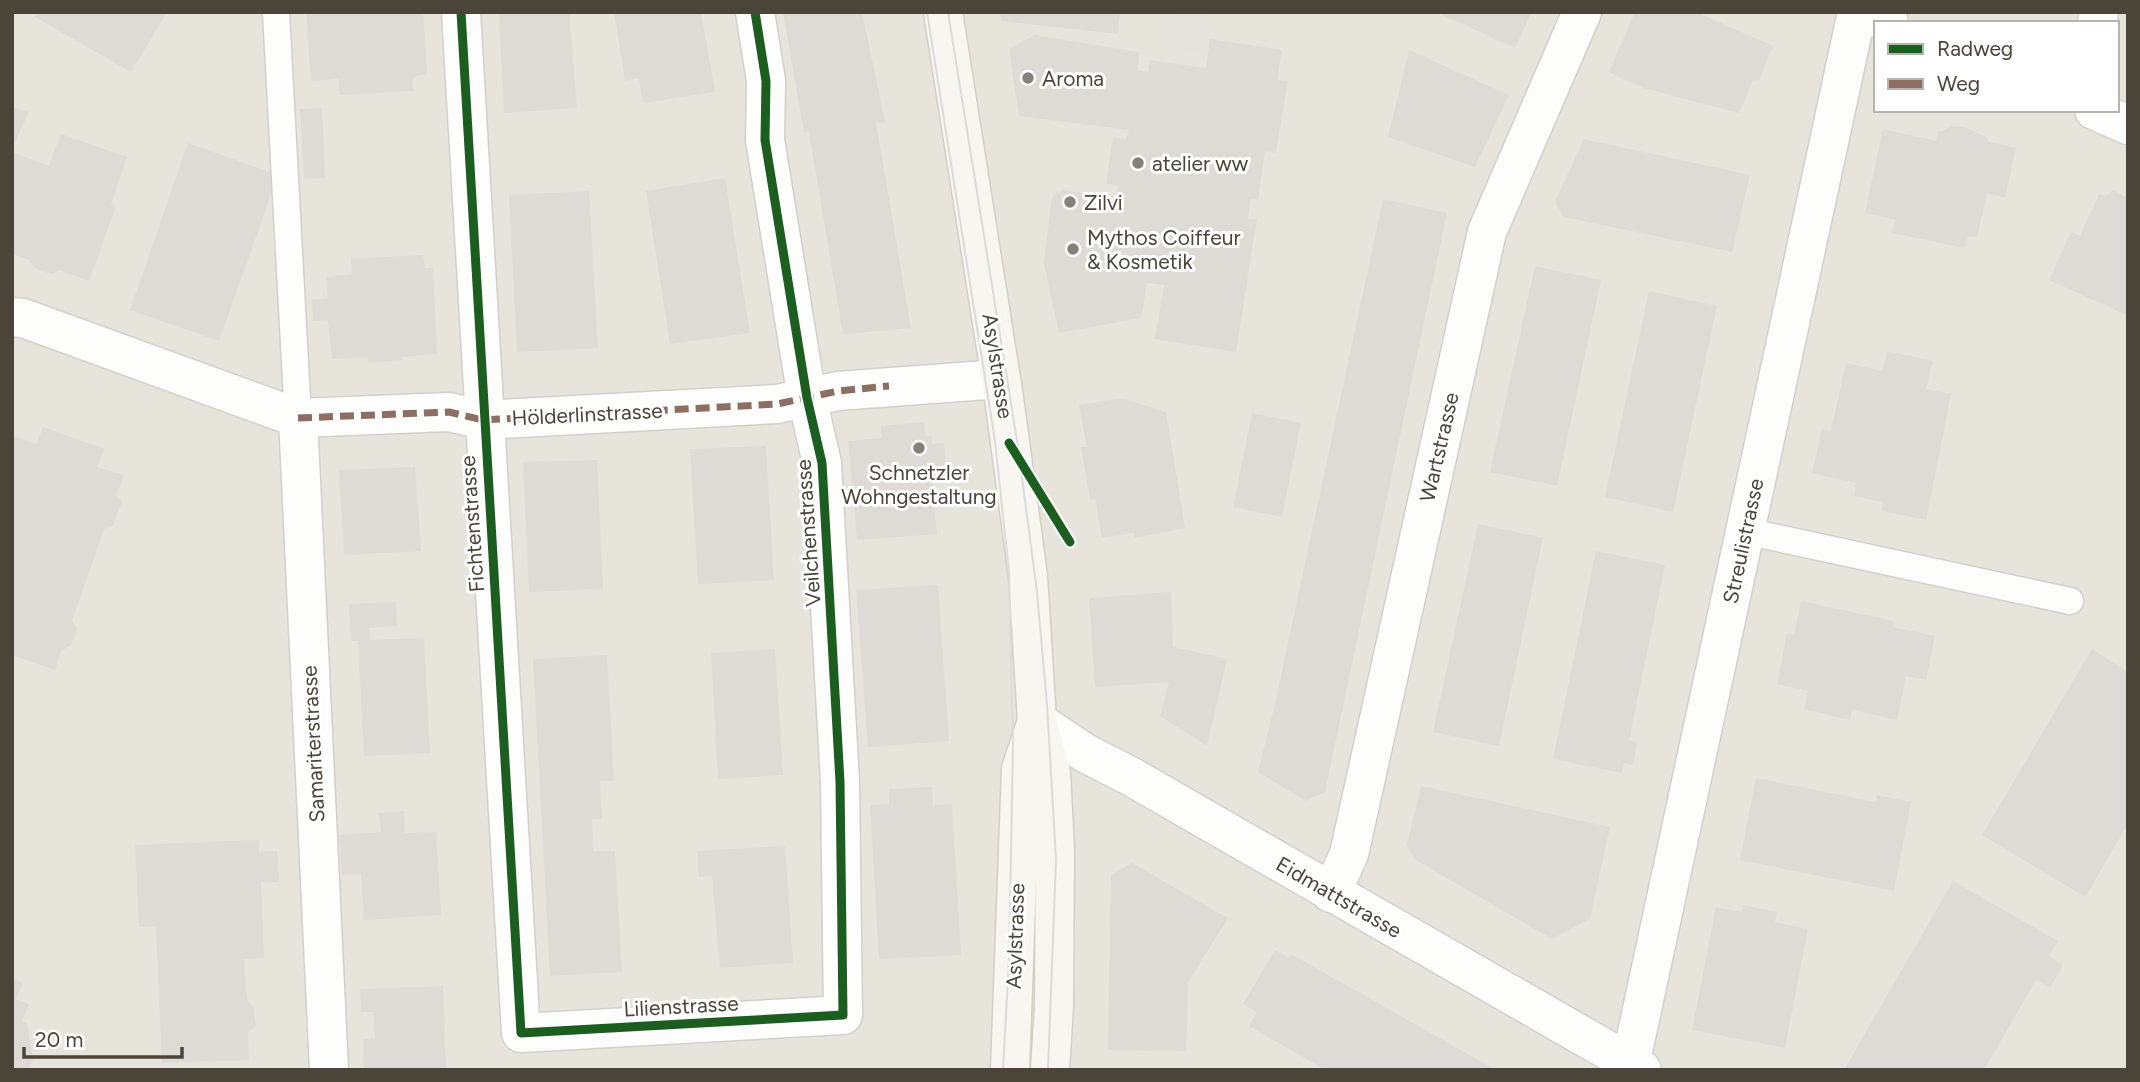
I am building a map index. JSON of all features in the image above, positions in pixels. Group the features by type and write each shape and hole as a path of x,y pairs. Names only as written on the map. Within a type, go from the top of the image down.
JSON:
{"main road":[{"name":"Asylstrasse","path":"943,12 1028,576 1037,722 1051,773 1055,850 1054,1006 1050,1070"},
{"name":"Asylstrasse","path":"1010,1070 1021,769 1037,722"}],"street":[{"name":"Fichtenstrasse","path":"461,12 521,1033"},
{"name":"Veilchenstrasse","path":"755,12 766,81 765,140 807,398 822,463 840,782 843,1015"},
{"name":"Wartstrasse","path":"1331,893 1349,854 1487,232 1582,12"},
{"name":"Streulistrasse","path":"1634,1068 1745,531 1857,12"},
{"path":"1864,12 1884,21"},
{"path":"2099,112 2128,125"},
{"name":"Hölderlinstrasse","path":"18,317 298,418 449,412 483,420 777,404 838,391 1000,379"},
{"name":"Samariterstrasse","path":"298,418 329,1070"},
{"name":"Eidmattstrasse","path":"1037,722 1085,753 1130,776 1634,1068"},
{"name":"Lilienstrasse","path":"521,1033 843,1015"}],"lane":[{"path":"276,12 298,418"},
{"path":"1745,531 2070,601"}],"shaded area":[{"path":"12,12 2128,12 2128,1070 12,1070"},
{"path":"1173,12 1213,12 1207,53 1168,47"}],"building":[{"path":"37,12 167,12 131,72 35,17"},
{"path":"306,12 423,12 427,74 413,77 413,91 340,95 338,79 311,81"},
{"path":"499,12 569,12 577,108 504,113"},
{"path":"614,12 701,12 715,92 643,103 639,78 625,81"},
{"path":"783,12 862,12 885,122 876,123 911,328 843,334 809,132 804,132"},
{"path":"1000,12 1120,12 1118,34 1001,21"},
{"path":"1436,12 1532,12 1515,48"},
{"path":"1635,12 1696,12 1773,46 1759,80 1753,81 1739,113 1643,88 1609,72"},
{"path":"1035,35 1139,52 1138,70 1148,72 1150,60 1206,68 1210,39 1282,50 1277,80 1288,81 1276,153 1265,151 1258,200 1251,199 1248,219 1257,219 1236,352 1155,339 1164,285 1147,283 1141,318 1059,333 1044,264 1053,196 1063,190 1116,198 1118,185 1106,184 1113,137 1126,139 1129,130 1019,116 1009,49"},
{"path":"1409,50 1509,95 1475,167 1388,137"},
{"path":"12,107 29,112 12,148"},
{"path":"322,108 325,178 304,179 300,109"},
{"path":"1951,126 1964,127 1985,136 1989,142 2016,148 2005,198 1987,193 1977,237 1968,236 1965,248 1892,233 1896,220 1865,213 1883,129 1936,141 1938,131"},
{"path":"61,134 127,157 111,205 116,206 89,281 59,270 51,274 36,269 29,260 12,254 12,152 49,166"},
{"path":"1584,139 1750,175 1732,252 1564,217 1555,202"},
{"path":"188,143 278,175 219,341 130,310"},
{"path":"725,178 750,333 670,344 646,191"},
{"path":"2113,190 2126,197 2128,207 2128,316 2049,280 2071,232 2080,236 2099,194 2106,196"},
{"path":"589,191 598,348 517,352 509,195"},
{"path":"1383,199 1447,213 1325,792 1306,801 1258,772 1275,704"},
{"path":"423,255 425,268 433,268 437,354 368,363 368,357 332,359 328,320 313,321 312,300 328,298 326,277 352,274 351,259"},
{"path":"1535,266 1601,280 1557,486 1490,472"},
{"path":"1649,291 1717,306 1673,512 1605,497"},
{"path":"1887,351 1933,361 1926,389 1951,394 1926,520 1882,511 1883,502 1854,496 1856,483 1812,473 1822,429 1831,431 1846,363 1882,371"},
{"path":"1121,398 1166,412 1185,528 1134,538 1134,533 1102,538 1095,499 1090,500 1081,447 1087,447 1079,405"},
{"path":"1252,413 1301,423 1282,517 1233,507"},
{"path":"924,422 925,436 932,436 932,444 944,443 946,468 931,469 937,534 857,540 848,441 882,438 881,426"},
{"path":"43,427 104,449 97,467 124,475 116,496 122,502 113,526 104,529 72,621 77,629 71,645 61,651 55,670 12,655 12,436 37,444"},
{"path":"766,446 774,580 698,584 690,449"},
{"path":"597,460 603,589 529,592 523,462"},
{"path":"415,467 421,551 344,555 339,470"},
{"path":"1478,524 1543,538 1499,746 1433,732"},
{"path":"1596,551 1665,565 1629,740 1637,742 1633,765 1624,763 1622,773 1553,759"},
{"path":"938,585 949,741 868,747 856,590"},
{"path":"1171,592 1173,647 1227,659 1207,746 1160,716 1169,682 1095,687 1089,598"},
{"path":"1801,601 1894,621 1893,627 1935,636 1926,680 1906,676 1897,720 1852,710 1850,720 1804,709 1808,691 1777,684 1787,633 1794,635"},
{"path":"396,602 397,626 369,628 370,640 424,638 430,753 364,756 358,641 351,641 349,604"},
{"path":"775,649 783,775 718,779 711,653"},
{"path":"2092,649 2128,672 2128,824 2085,897 1982,835"},
{"path":"607,655 614,781 600,781 602,819 592,819 593,851 615,851 622,972 550,976 533,659"},
{"path":"1756,778 1876,802 1877,795 1911,802 1894,891 1740,860"},
{"path":"1421,786 1610,827 1590,919 1552,939 1414,859 1407,844"},
{"path":"932,787 933,805 952,804 961,955 879,959 870,805 889,804 889,789"},
{"path":"404,811 405,833 436,832 441,915 364,920 361,874 342,875 339,835 381,832 379,813"},
{"path":"259,840 259,852 277,851 279,882 261,882 264,958 244,959 247,999 254,1008 256,1026 248,1032 249,1060 162,1063 156,926 139,927 135,845"},
{"path":"785,846 793,963 720,968 712,876 699,877 697,851"},
{"path":"1132,863 1228,918 1188,982 1186,1051 1108,1050 1111,875"},
{"path":"1953,881 2058,941 2049,956 2063,965 2050,988 2036,980 1984,1070 1844,1070"},
{"path":"1743,905 1777,912 1775,922 1808,929 1785,1048 1692,1030 1716,907 1742,912"},
{"path":"1275,950 1289,958 1291,954 1496,1070 1326,1070 1249,1026 1257,1012 1243,1004"},
{"path":"12,978 23,983 16,999 29,1004 22,1021 27,1023 33,1059 28,1070 12,1070"},
{"path":"443,986 446,1070 364,1070 363,1039 375,1038 373,1012 361,1012 360,989"}],"tram line":[{"path":"927,12 995,441 1009,572 1013,745 1009,960 1003,1070"},
{"path":"948,12 1018,447 1037,592 1056,859 1048,1070"}],"marked path":[{"path":"298,418 449,412 483,420 777,404 838,391 889,386"}],"cycle path":[{"path":"461,12 521,1033 843,1015 840,782 822,463 807,398 765,140 766,81 755,12"},
{"path":"1009,443 1070,542"}],"place":[{"name":"Aroma","path":"1028,78"},
{"name":"atelier ww","path":"1138,163"},
{"name":"Zilvi","path":"1070,202"},
{"name":"Mythos Coiffeur & Kosmetik","path":"1073,249"},
{"name":"Schnetzler Wohngestaltung","path":"919,448"}]}
